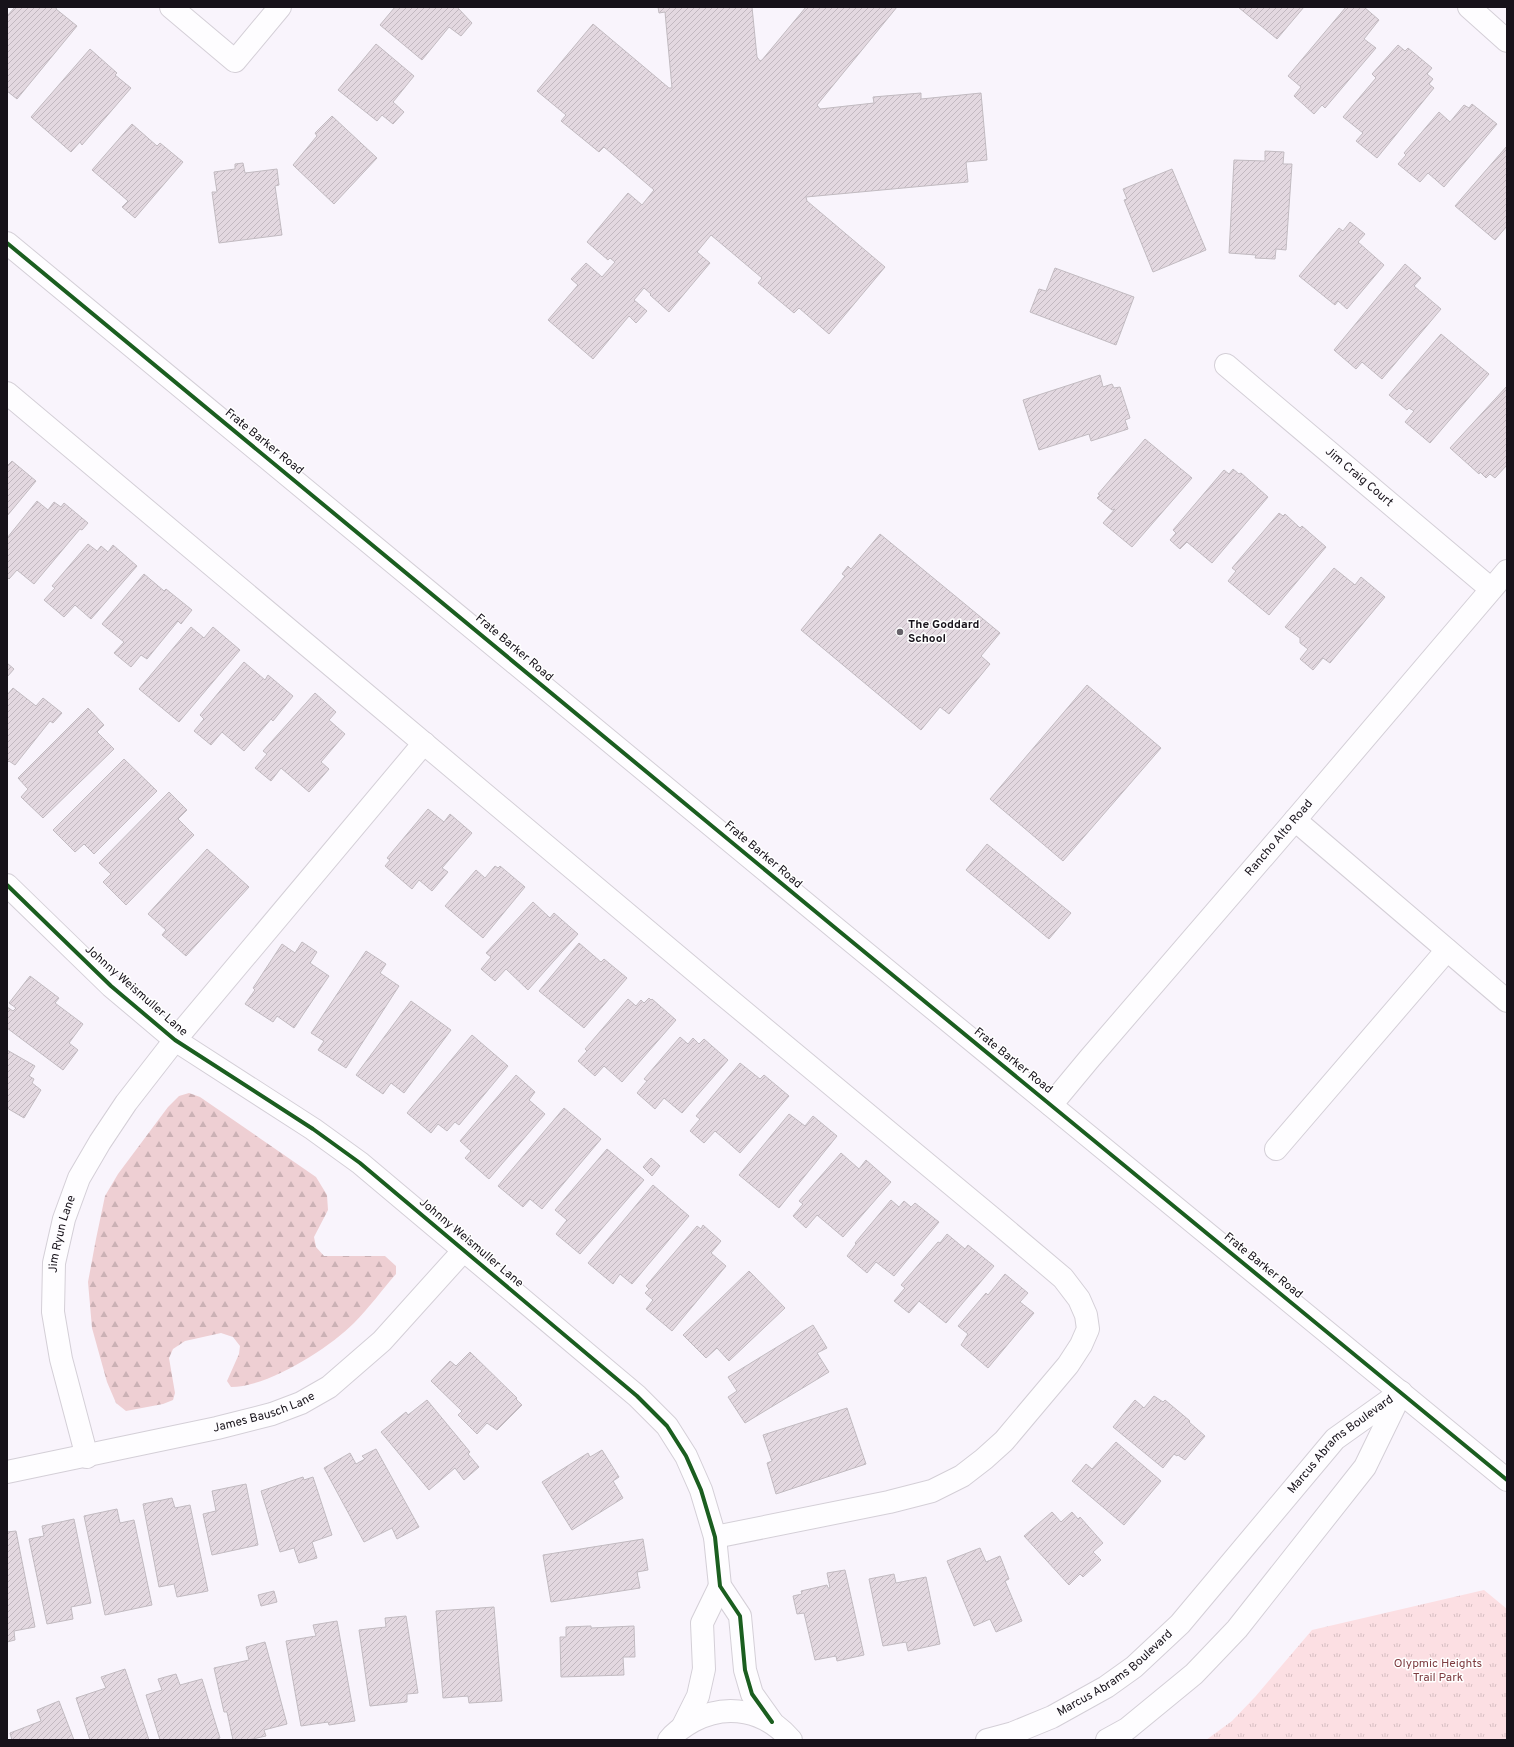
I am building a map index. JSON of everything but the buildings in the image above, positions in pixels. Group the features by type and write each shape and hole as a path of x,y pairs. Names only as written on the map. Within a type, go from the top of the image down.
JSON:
{"street":[{"path":"171,7 235,61 280,7"},
{"path":"1469,7 1507,41"},
{"name":"Frate Barker Road","path":"7,244 1507,1480"},
{"name":"Jim Craig Court","path":"1226,365 1491,590"},
{"path":"7,393 1051,1268 1062,1278 1079,1298 1086,1315 1088,1329 1081,1345 1068,1366 1004,1441 984,1460 962,1476 932,1491 890,1502 715,1537"},
{"name":"Rancho Alto Road","path":"1051,1105 1507,571"},
{"name":"Jim Ryun Lane","path":"87,1457 61,1359 53,1312 54,1263 64,1218 79,1178 100,1142 126,1103 175,1040 424,743"},
{"path":"1295,820 1507,1001"},
{"name":"Johnny Weismuller Lane","path":"7,885 111,986 175,1040 313,1129 360,1163 636,1396 667,1426 686,1456 701,1490 715,1537 720,1586 740,1616 745,1670 752,1694 772,1722"},
{"path":"1276,1149 1447,950"},
{"name":"James Bausch Lane","path":"7,1472 87,1457 217,1428 272,1414 302,1403 329,1387 382,1341 464,1250"},
{"name":"Marcus Abrams Boulevard","path":"987,1740 1013,1733 1052,1717 1106,1687 1134,1667 1180,1624 1335,1439 1401,1392"},
{"name":"Marcus Abrams Boulevard","path":"1107,1740 1127,1729 1194,1674 1237,1629 1366,1467 1401,1392"},
{"path":"676,1733 698,1696 704,1669 702,1623 720,1586"},
{"path":"676,1733 704,1715 727,1710 751,1713 772,1722 791,1740"}],"green space":[{"path":"189,1093 200,1097 316,1177 327,1195 328,1210 314,1237 316,1247 324,1256 385,1256 396,1266 396,1274 354,1323 329,1344 297,1365 262,1381 231,1387 227,1381 239,1354 240,1346 233,1337 221,1333 185,1341 173,1349 169,1358 175,1393 173,1400 163,1404 126,1411 116,1403 107,1382 92,1328 88,1282 96,1239 105,1196 118,1174 168,1107 179,1096"},
{"name":"Olypmic Heights Trail Park","path":"1484,1590 1507,1609 1507,1740 1206,1740 1232,1721 1255,1697 1312,1630"}],"cycle path":[{"path":"7,243 839,931 1507,1480"},
{"path":"7,885 111,986 175,1040 313,1129 360,1163 637,1396 667,1426 686,1456 701,1490 715,1537 720,1586 740,1616 745,1670 752,1694 772,1722"}],"place":[{"name":"The Goddard School","path":"900,632"}]}
